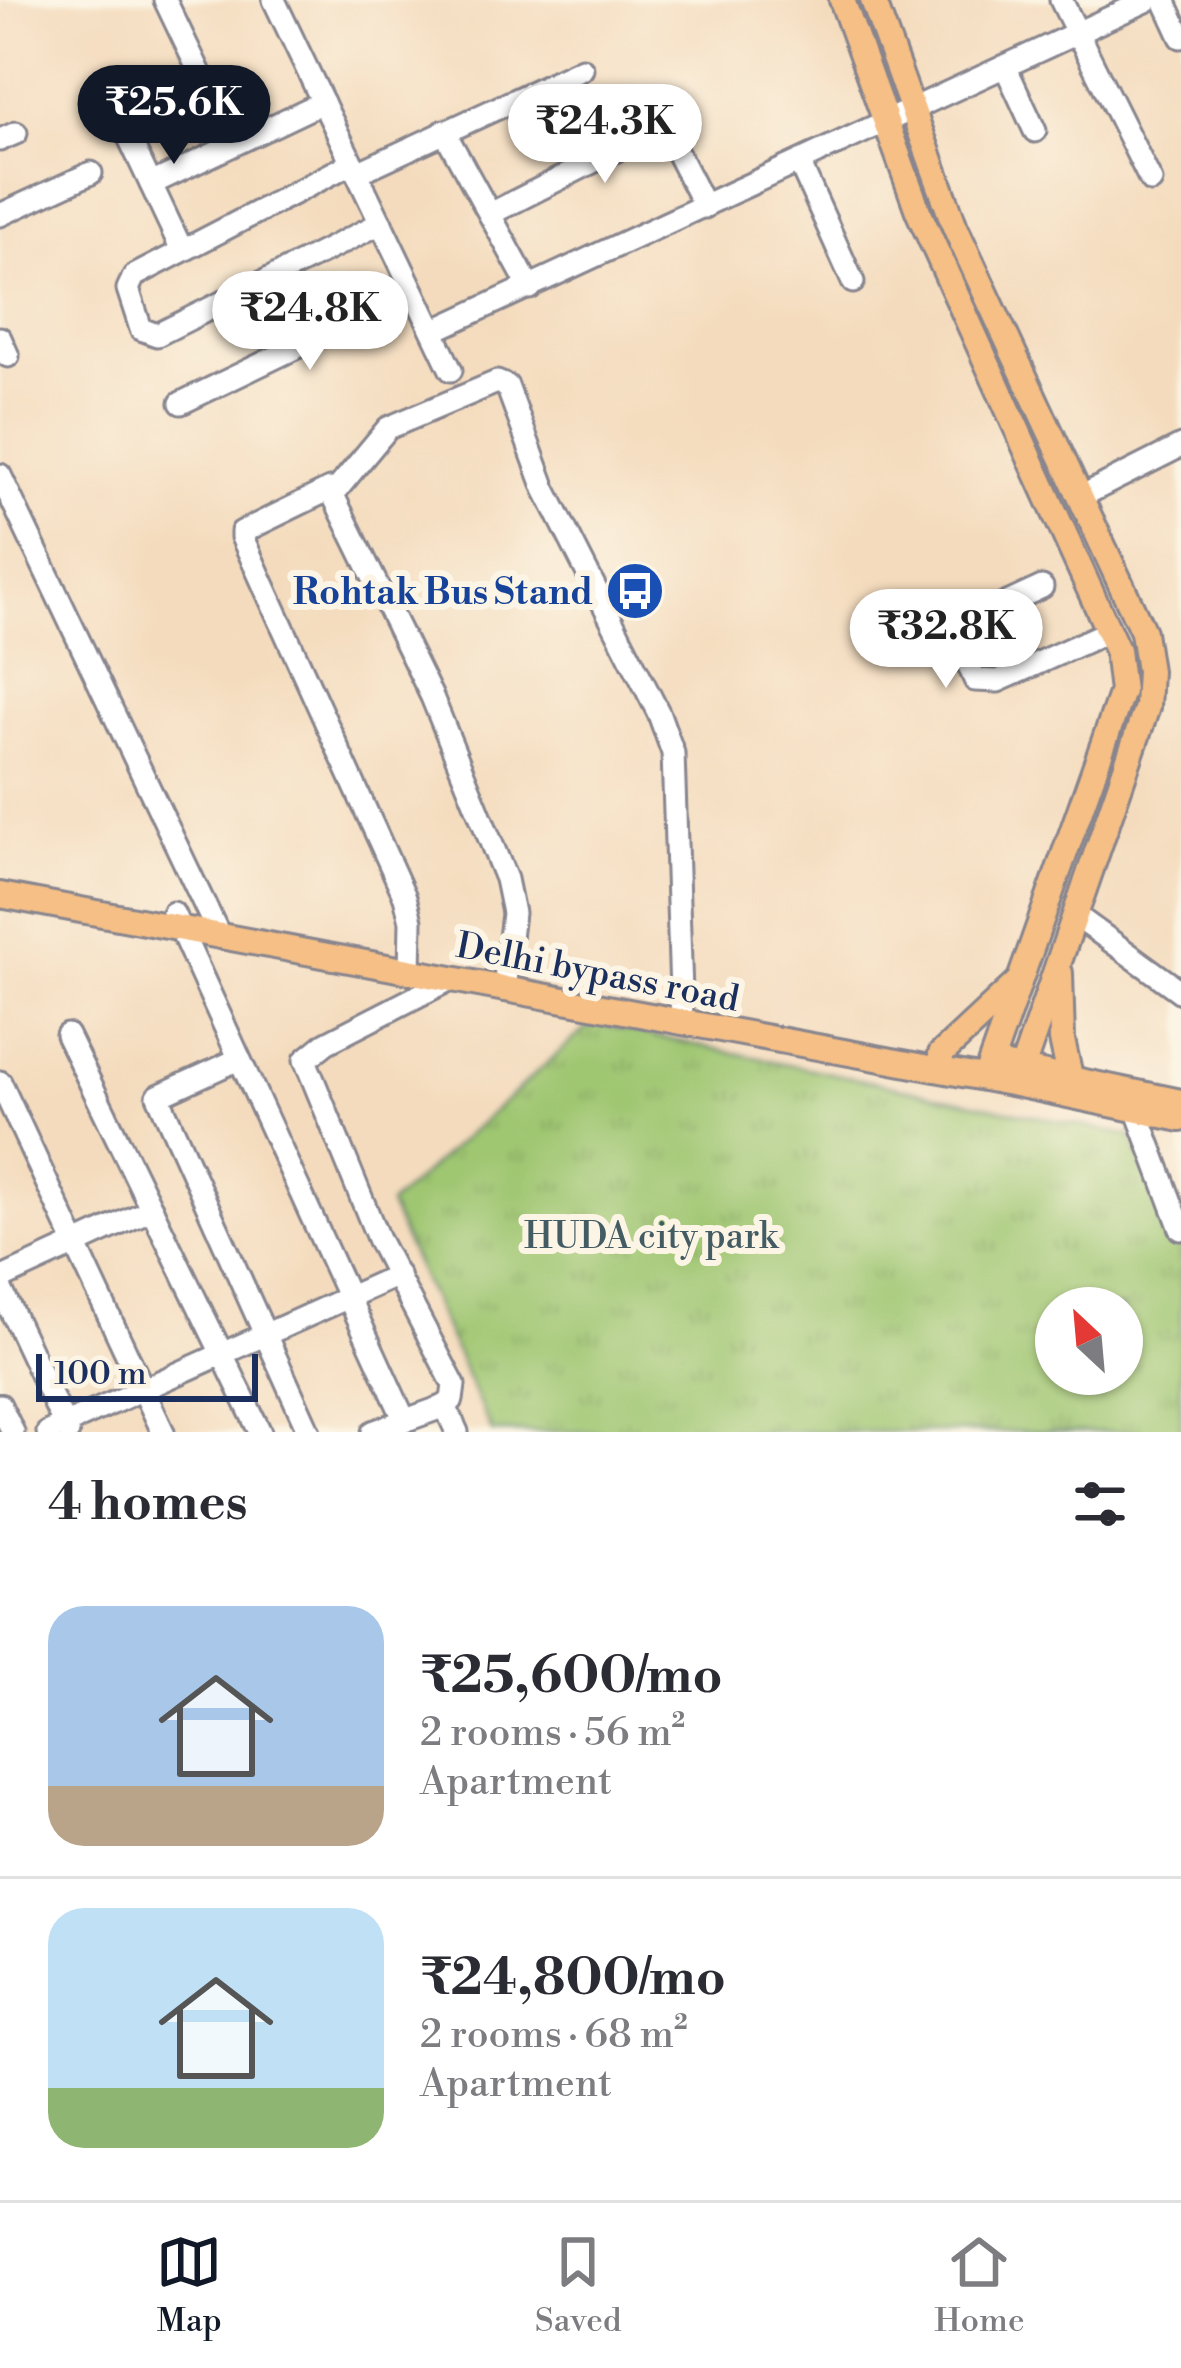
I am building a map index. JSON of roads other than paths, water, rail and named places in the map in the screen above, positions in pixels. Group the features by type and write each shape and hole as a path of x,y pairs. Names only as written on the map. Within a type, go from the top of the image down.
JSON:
{"main road":[{"path":"842,0 919,211 1108,632 1122,691 988,1070"},
{"path":"873,0 955,226 1143,632 1149,671 1147,707 1019,1076"},
{"name":"Delhi bypass road","path":"0,879 217,929 988,1070 1134,1103 1178,1102"},
{"name":"Delhi bypass road","path":"0,895 177,921"},
{"path":"1060,959 1062,1040 1070,1076"},
{"name":"Delhi bypass road","path":"412,965 449,980 506,982"},
{"path":"941,1054 1022,978"},
{"name":"Delhi bypass road","path":"681,1015 941,1054 988,1070"},
{"name":"Delhi bypass road","path":"1019,1076 1070,1076 1134,1103"}],"street":[{"path":"165,0 234,144"},
{"path":"274,0 451,370"},
{"path":"1061,0 1151,181"},
{"path":"433,331 1148,0"},
{"path":"1164,0 1181,38"},
{"path":"1005,66 1035,131"},
{"path":"381,223 158,335 145,334 128,283 182,250 583,69"},
{"path":"151,184 323,102"},
{"path":"115,108 182,250"},
{"path":"490,214 656,130 669,136 705,207"},
{"path":"444,131 530,288"},
{"path":"799,163 854,282"},
{"path":"0,214 92,172"},
{"path":"181,403 413,291"},
{"path":"334,493 388,428 497,382 508,386 545,489 659,714 673,753 681,1015"},
{"path":"1082,496 1181,446"},
{"path":"0,475 217,929"},
{"path":"334,493 321,491 242,532 242,537 405,897 412,965"},
{"path":"334,493 432,697 506,879 513,913 506,982"},
{"path":"1042,586 958,626 956,635 975,680 998,681 1108,632"},
{"path":"1075,914 1181,992"},
{"path":"177,921 405,1420"},
{"path":"373,1432 445,1406 452,1400 454,1384 398,1275 305,1060 326,1043 449,980"},
{"path":"68,1035 260,1432"},
{"path":"239,1059 158,1096 309,1432"},
{"path":"0,1082 163,1432"},
{"path":"1134,1103 1181,1229"},
{"path":"152,1209 0,1283 60,1429 143,1387 398,1275"},
{"path":"0,1405 13,1432"},
{"path":"445,1406 457,1432"}],"place":[{"name":"Rohtak Bus Stand","path":"635,591"}],"park label":[{"name":"HUDA city park","path":"651,1235"}]}
